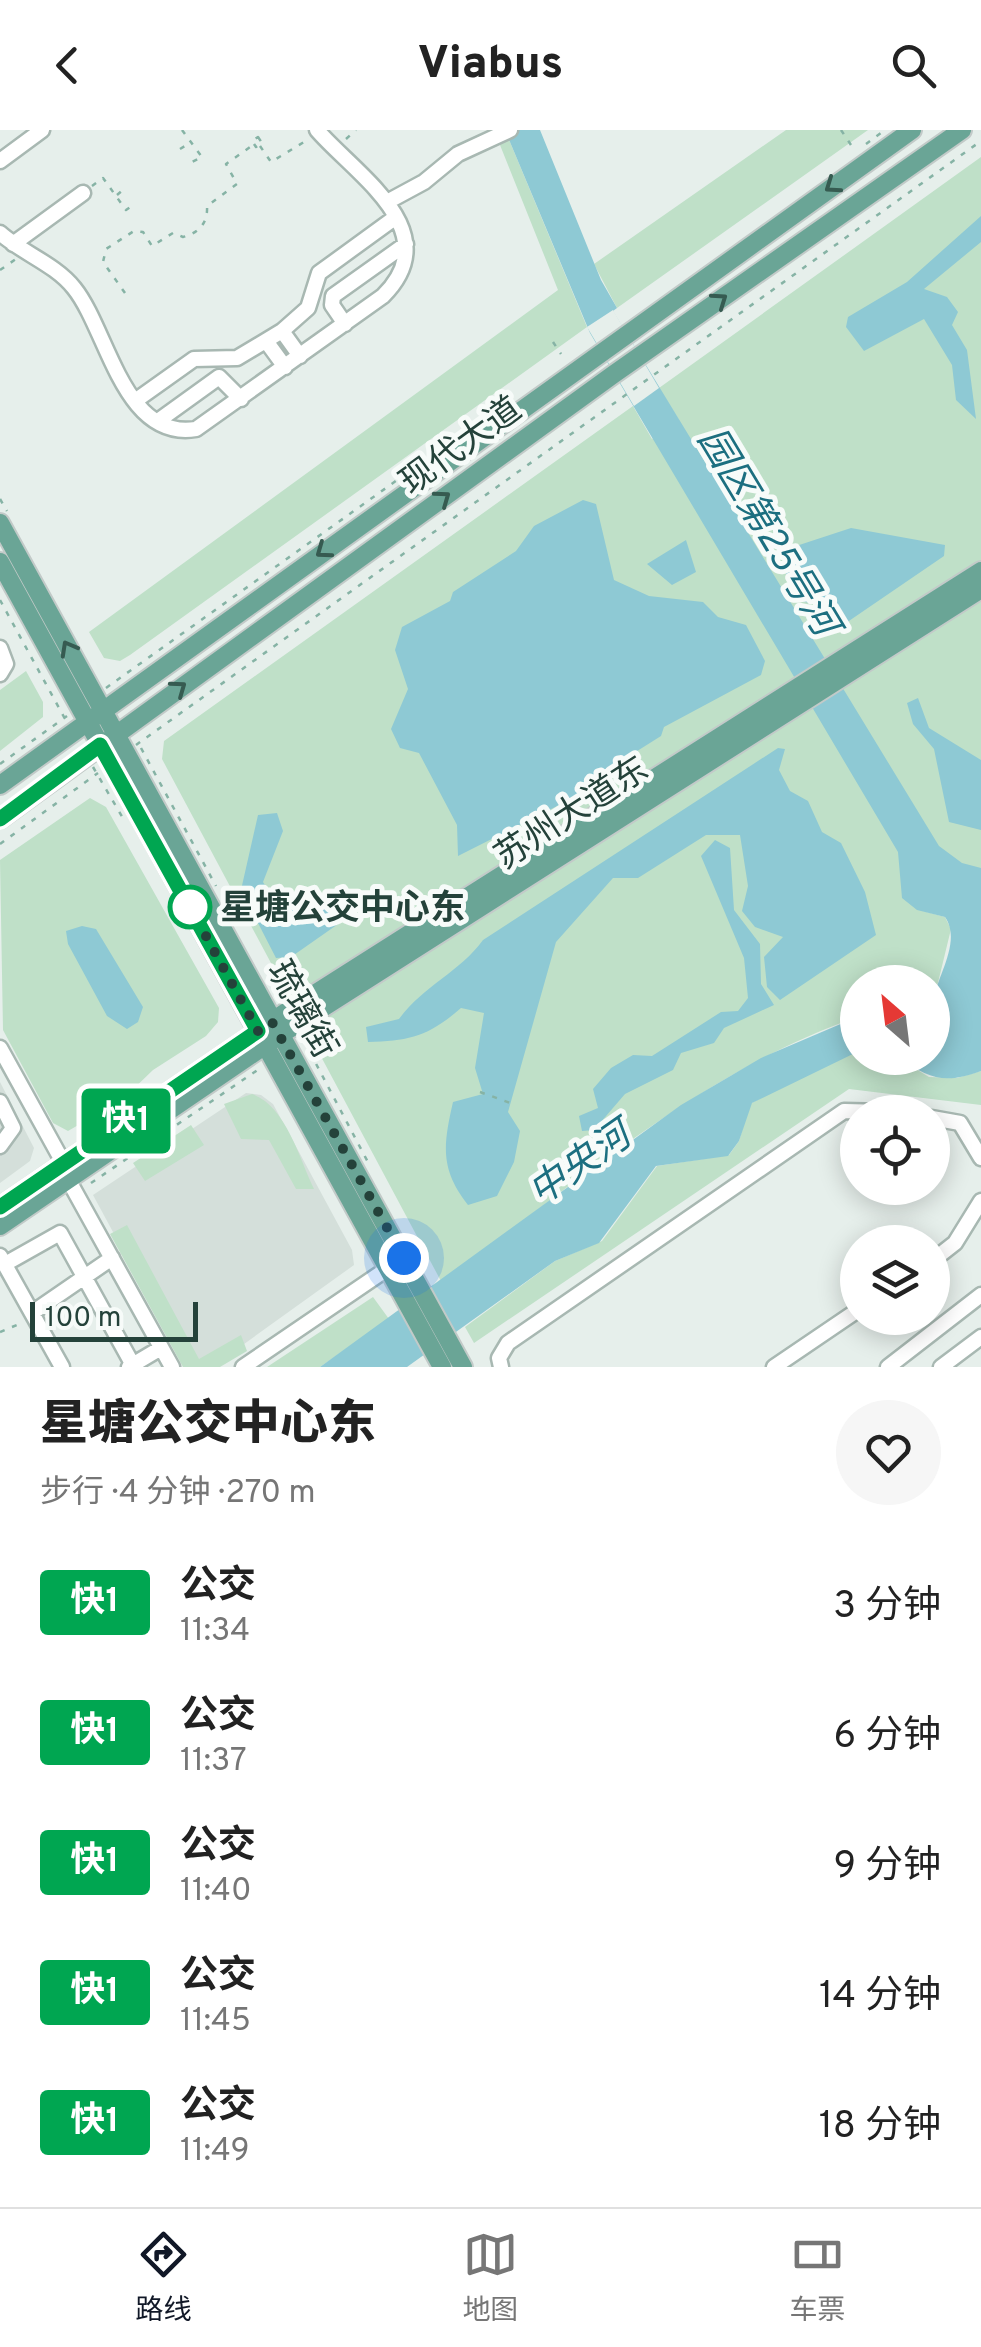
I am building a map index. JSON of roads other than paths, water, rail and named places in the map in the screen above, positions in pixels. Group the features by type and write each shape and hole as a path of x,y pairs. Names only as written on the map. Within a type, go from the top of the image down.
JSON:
{"main road":[{"name":"现代大道","path":"0,785 91,709 912,130"},
{"name":"现代大道","path":"0,819 614,374 962,130"},
{"name":"琉璃街","path":"0,524 91,709 440,1344 462,1367"},
{"name":"琉璃街","path":"0,562 6,587 91,709"},
{"name":"苏州大道东","path":"0,1207 64,1170 269,1033 800,696 981,571"},
{"name":"苏州大道东","path":"836,672 981,589"},
{"name":"苏州大道东","path":"0,1226 64,1170"},
{"name":"琉璃街","path":"440,1344 442,1367"}],"street":[{"path":"0,161 42,130"},
{"path":"388,202 424,182 458,154 510,130"},
{"path":"0,232 74,288 135,401 158,421 178,430 196,430 392,287 404,266 406,244 388,202 318,132"},
{"path":"19,249 83,193"},
{"path":"135,401 194,359 231,360 266,342 308,308 318,273 396,217"},
{"path":"344,324 332,306 333,296 406,244"},
{"path":"282,330 300,356"},
{"path":"266,342 285,368"},
{"path":"158,421 219,378 241,400"},
{"path":"0,648 6,664 0,674"},
{"path":"0,1048 172,1367"},
{"path":"2,1070 64,1170"},
{"path":"0,1102 12,1128 0,1146"},
{"path":"501,1367 499,1358 508,1343 840,1115"},
{"path":"950,1121 960,1122 981,1158"},
{"path":"950,1247 981,1202"},
{"path":"62,1367 2,1260 60,1233 132,1366 161,1348"},
{"path":"33,1315 112,1258"},
{"path":"242,1367 396,1262"},
{"path":"888,1367 981,1295"},
{"path":"783,1364 840,1323"},
{"path":"941,1367 981,1336"}],"water":[{"path":"505,130 540,130 601,280 617,308 613,311 939,846 962,863 981,868 981,1071 956,1078 932,1075 950,1075 950,965 945,965 950,926 945,917 917,910 902,898 898,852 590,333"},
{"path":"981,216 981,242 924,289 947,297 958,312 952,325 967,350 976,419 956,400 952,365 924,319 864,351 846,327 848,317 907,282"},
{"path":"583,500 596,504 614,580 649,596 703,602 718,617 746,625 765,661 761,675 664,727 661,736 580,787 577,796 458,856 457,825 419,753 400,748 391,729 408,689 395,650 402,627 450,601 453,592 516,551 534,526"},
{"path":"851,528 945,545 944,556 843,625 824,605 798,601 782,564 787,549"},
{"path":"686,540 696,572 672,585 647,564"},
{"path":"918,698 929,728 981,760 981,830 949,822 934,749 913,724 907,703"},
{"path":"778,748 785,749 779,770 790,791 808,801 822,832 841,843 865,892 876,935 780,1000 767,987 764,957 783,937 755,927 742,911 748,886 740,835 706,835 638,878 613,878 556,942 508,1112 520,1131 514,1162 497,1196 468,1205 448,1168 447,1132 453,1102 483,1094 475,1068 484,1013 461,1008 429,1031 396,1040 368,1042 366,1027 399,1019 483,940"},
{"path":"277,813 283,831 263,882 269,892 324,908 341,922 291,957 276,958 241,890 258,815"},
{"path":"715,840 730,848 734,910 760,944 761,984 774,1005 724,1028 714,1043 681,1053 673,1070 625,1094 594,1130 582,1131 579,1116 598,1108 593,1089 611,1068 633,1055 652,1056 721,1012 738,1011 748,998 744,958 701,856"},
{"path":"82,926 96,929 143,1007 138,1022 127,1029 107,1016 68,944 66,931"},
{"path":"840,1024 840,1060 752,1103 739,1141 728,1156 656,1166 599,1243 555,1261 407,1367 320,1367 681,1105 761,1058"}],"place":[{"name":"星塘公交中心东","path":"190,907"}],"water label":[{"name":"园区第25号河","path":"769,531"},
{"name":"中央河","path":"579,1163"}]}
